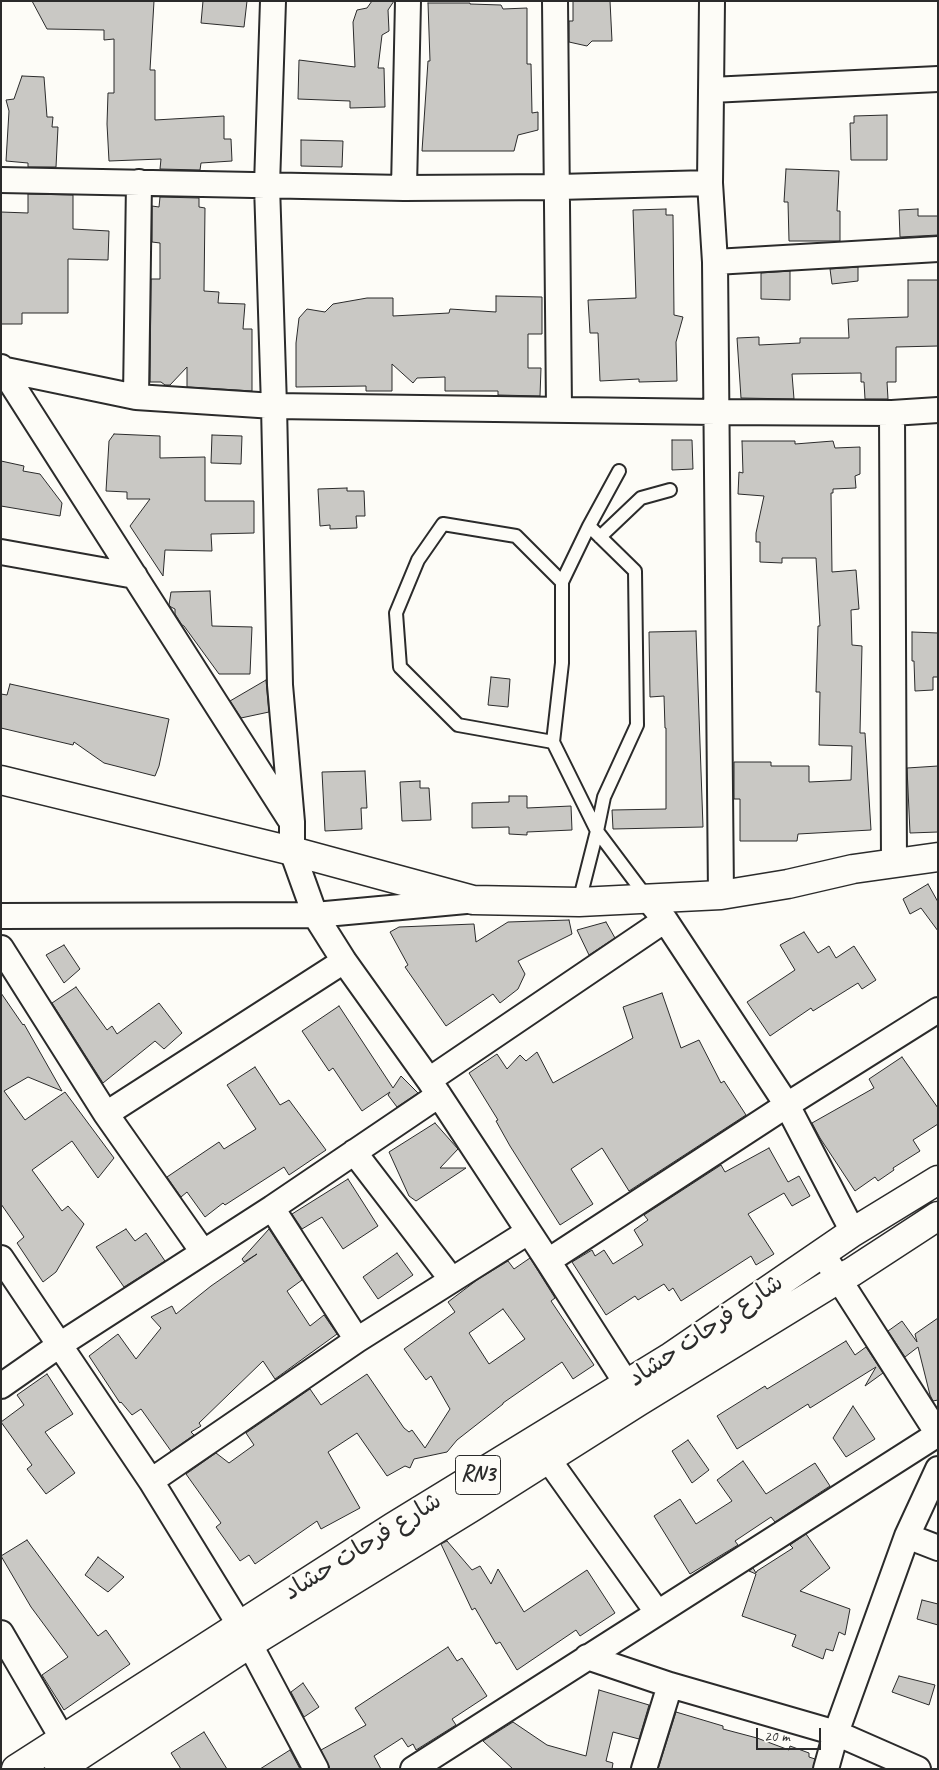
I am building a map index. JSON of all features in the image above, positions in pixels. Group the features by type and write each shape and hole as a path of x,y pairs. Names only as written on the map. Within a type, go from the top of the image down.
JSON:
{"main road":[{"path":"1,780 292,852 473,900 579,902 721,895 788,884 853,869 938,857"},
{"name":"شارع فرحات حشاد","path":"465,1498 548,1460 632,1393 669,1358 853,1232 938,1180"},
{"name":"شارع فرحات حشاد","path":"16,1769 69,1759 244,1634 632,1393 852,1272 938,1216"}],"street":[{"path":"273,1 267,186 280,685 292,822 292,852 315,915 344,961 434,1088 632,1393"},
{"path":"404,188 408,1"},
{"path":"556,1 559,409"},
{"path":"712,1 710,183 715,262 721,895"},
{"path":"711,90 938,79"},
{"path":"1,180 404,188 558,187 710,183"},
{"path":"136,397 139,182"},
{"path":"715,262 938,249"},
{"path":"2,368 136,397 274,406 716,412 892,413 938,410"},
{"path":"2,368 292,822"},
{"path":"892,413 894,862"},
{"path":"1,552 135,576"},
{"path":"648,899 665,920 788,1105 853,1232"},
{"path":"1,916 315,915 473,900"},
{"path":"1,1386 61,1344 272,1208 354,1152 434,1088 665,920"},
{"path":"1,948 106,1114 203,1252"},
{"path":"106,1114 344,961"},
{"path":"548,1261 938,1010"},
{"path":"354,1152 452,1280"},
{"path":"272,1208 357,1340"},
{"path":"151,1481 357,1340 528,1232"},
{"path":"413,1769 938,1434 822,1254"},
{"path":"1,1258 61,1344 151,1481 244,1634 316,1769"},
{"path":"548,1460 657,1612"},
{"path":"826,1769 836,1733 908,1536 938,1469"},
{"path":"908,1536 938,1548"},
{"path":"1,1633 69,1759"},
{"path":"587,1657 670,1685 836,1733 918,1769"},
{"path":"644,1769 670,1685"}],"lane":[{"path":"620,471 562,582 562,663 553,742 597,831 648,899"},
{"path":"600,537 642,498 670,490"},
{"path":"553,742 458,725 400,667 396,613 418,560 443,524 516,536 562,582"},
{"path":"579,902 604,797 638,725 635,571 590,526"}],"building":[{"path":"32,1 154,1 150,70 155,70 155,120 224,116 224,139 231,139 232,161 201,163 200,170 160,169 161,159 109,161 108,93 114,93 114,39 104,40 104,30 47,29"},
{"path":"203,1 247,1 244,27 201,23"},
{"path":"372,1 394,1 388,10 389,31 382,35 378,68 384,68 385,107 350,108 350,101 298,99 299,60 355,67 353,22 357,10 367,8"},
{"path":"573,1 610,1 612,41 592,41 587,46 569,42 569,21 573,21"},
{"path":"428,3 501,5 503,9 527,8 527,64 531,64 532,113 538,112 538,130 518,135 514,151 422,151 428,61 430,61"},
{"path":"22,76 44,77 47,117 53,117 52,127 58,127 56,167 28,167 28,163 6,161 9,111 6,100 14,99"},
{"path":"887,115 887,160 851,160 850,123 854,123 854,116"},
{"path":"301,140 343,141 342,167 301,166"},
{"path":"786,169 839,171 837,211 840,211 840,241 789,241 788,202 784,202"},
{"path":"28,194 73,195 73,229 109,231 108,260 68,259 68,313 22,313 22,324 1,324 1,212 28,213"},
{"path":"160,197 199,198 199,207 205,208 204,291 219,292 218,303 245,304 243,329 252,329 252,391 187,387 187,367 170,385 165,385 161,382 150,382 151,279 160,279 160,243 152,242 152,206 159,207"},
{"path":"666,209 666,215 673,215 674,315 683,317 676,342 677,381 639,382 639,379 600,381 598,333 590,333 588,300 636,298 633,210"},
{"path":"918,209 918,216 938,216 938,235 900,237 899,210"},
{"path":"858,267 858,281 832,284 830,269"},
{"path":"790,271 790,300 761,299 761,273"},
{"path":"908,280 938,280 938,346 896,347 896,382 887,382 888,399 865,399 864,382 861,382 861,373 792,374 794,399 741,398 737,338 759,337 759,345 800,343 800,338 849,338 848,319 908,317"},
{"path":"496,296 542,297 542,334 528,334 528,368 541,368 540,396 498,395 498,391 445,391 445,377 417,378 413,383 392,364 392,391 366,391 366,386 296,387 296,343 299,318 307,309 325,312 333,304 367,298 393,298 393,316 449,313 450,309 496,312"},
{"path":"114,434 160,436 160,458 205,457 205,501 254,501 254,533 211,534 212,551 165,550 163,576 130,526 150,499 127,499 127,492 106,491 109,441"},
{"path":"212,435 242,436 241,464 211,463"},
{"path":"672,440 692,440 693,469 672,470"},
{"path":"742,441 795,441 795,444 833,441 835,448 860,447 860,474 855,476 856,488 833,489 833,493 831,493 832,572 856,570 859,609 851,610 852,645 862,646 860,733 865,733 871,830 798,834 797,841 740,841 740,799 734,799 734,762 771,762 771,766 809,766 809,782 851,780 852,746 819,745 820,692 816,692 818,626 820,626 816,558 782,558 782,563 760,562 760,542 756,542 756,533 764,496 738,494 739,472 743,473"},
{"path":"1,461 24,466 23,471 40,474 62,503 60,516 1,506"},
{"path":"347,488 347,491 364,491 365,516 356,516 357,528 330,529 330,525 320,526 318,489"},
{"path":"210,591 212,626 252,627 250,674 219,674 182,625 175,614 175,609 169,605 171,592"},
{"path":"696,631 703,827 613,829 612,810 666,809 664,696 650,697 649,632"},
{"path":"912,632 938,633 938,677 933,677 933,690 915,691"},
{"path":"491,677 510,679 508,707 488,705"},
{"path":"266,680 269,712 241,718 230,701"},
{"path":"10,684 169,719 155,776 104,763 74,742 73,745 1,728 1,694 7,695"},
{"path":"938,766 938,832 910,833 907,768"},
{"path":"365,771 367,808 361,808 362,829 325,831 322,772"},
{"path":"420,781 420,788 429,788 431,820 402,821 400,782"},
{"path":"509,796 527,796 527,808 571,806 572,830 527,832 527,835 509,834 509,827 472,828 472,803 509,802"},
{"path":"928,884 938,902 938,931 921,908 910,914 903,899"},
{"path":"569,920 572,934 518,961 525,974 518,989 500,1003 493,994 446,1026 405,967 408,965 390,932 399,927 474,924 476,942 508,922"},
{"path":"606,922 615,938 589,955 577,930"},
{"path":"804,932 818,953 829,946 836,958 854,946 876,980 862,989 858,983 813,1011 811,1008 770,1036 747,1002 795,970 780,945"},
{"path":"64,945 80,969 64,983 46,955"},
{"path":"76,987 107,1030 112,1026 117,1034 159,1003 182,1033 164,1049 155,1041 103,1083 52,1003"},
{"path":"1,993 24,1024 62,1091 28,1077 4,1091 25,1120 65,1092 114,1158 98,1178 72,1141 32,1170 62,1211 68,1206 84,1224 56,1272 43,1282 17,1243 24,1237 1,1204"},
{"path":"662,993 681,1048 699,1040 721,1083 724,1081 746,1115 629,1191 602,1148 571,1169 593,1204 560,1225 510,1146 496,1121 498,1120 469,1073 497,1054 507,1069 520,1055 526,1061 537,1052 553,1083 633,1038 623,1007"},
{"path":"339,1006 393,1088 401,1076 418,1093 397,1107 388,1095 390,1092 362,1111 333,1068 329,1071 302,1031"},
{"path":"902,1057 938,1108 938,1124 913,1140 920,1151 893,1168 894,1170 878,1181 875,1177 855,1191 812,1123 874,1088 869,1079"},
{"path":"255,1067 280,1105 289,1100 326,1150 289,1175 284,1167 225,1205 223,1203 205,1217 187,1192 181,1197 167,1177 219,1142 224,1149 256,1129 227,1085"},
{"path":"435,1123 458,1149 440,1168 466,1168 416,1201 409,1196 389,1152"},
{"path":"769,1148 788,1182 799,1176 810,1196 792,1206 784,1193 748,1214 774,1254 756,1265 751,1256 681,1301 673,1288 669,1291 664,1284 638,1300 635,1296 606,1315 572,1262 592,1250 595,1256 604,1250 613,1264 643,1245 634,1230 648,1220 644,1215 721,1165 725,1172"},
{"path":"348,1179 378,1226 343,1249 322,1217 302,1229 292,1214"},
{"path":"126,1229 135,1241 146,1233 165,1261 124,1287 96,1247"},
{"path":"269,1229 302,1280 287,1291 310,1326 324,1315 337,1334 275,1379 263,1361 199,1423 201,1426 191,1432 194,1435 171,1451 141,1409 132,1415 120,1403 89,1356 118,1334 136,1359 161,1328 151,1317 172,1306 176,1314 211,1286 257,1254 244,1262 242,1259"},
{"path":"397,1253 413,1275 378,1299 363,1277"},
{"path":"530,1258 555,1298 551,1301 594,1365 573,1379 562,1362 503,1403 457,1440 447,1452 414,1459 410,1468 405,1466 387,1476 357,1433 328,1452 360,1508 321,1529 317,1521 255,1564 249,1555 240,1561 216,1527 221,1523 186,1474 216,1453 229,1463 254,1445 246,1433 310,1389 321,1405 367,1374 404,1428 409,1432 412,1430 425,1448 450,1409 431,1376 426,1380 404,1349 455,1312 448,1302 477,1280 508,1261 514,1269","holes":["503,1309 525,1339 489,1364 469,1333"]},
{"path":"938,1318 938,1400 933,1401 918,1347 905,1357 888,1331 902,1321 917,1342 915,1334"},
{"path":"846,1341 855,1355 866,1347 883,1373 865,1386 876,1367 810,1408 808,1404 737,1449 717,1416 765,1386 767,1389"},
{"path":"47,1374 73,1414 45,1432 75,1473 46,1494 27,1469 32,1465 1,1422 24,1405 17,1395"},
{"path":"853,1406 875,1439 846,1457 833,1438"},
{"path":"688,1440 709,1470 692,1483 672,1451"},
{"path":"743,1461 766,1494 815,1463 830,1486 775,1522 771,1517 735,1541 738,1545 690,1574 654,1516 680,1499 696,1524 732,1501 717,1480"},
{"path":"806,1534 830,1568 800,1591 850,1609 845,1635 839,1632 833,1651 826,1649 823,1659 792,1646 796,1635 742,1616 756,1574 749,1571 753,1568 756,1573 793,1548 790,1545"},
{"path":"27,1540 98,1636 106,1630 130,1664 64,1710 42,1675 68,1657 31,1607 1,1556"},
{"path":"447,1541 472,1570 480,1566 491,1584 498,1569 524,1612 587,1570 615,1613 580,1636 576,1630 517,1670 500,1642 496,1644 475,1608 472,1610 441,1544"},
{"path":"98,1557 124,1577 108,1592 85,1575"},
{"path":"922,1600 938,1604 938,1625 917,1619"},
{"path":"448,1647 457,1661 462,1658 487,1696 452,1719 456,1725 416,1750 413,1744 408,1747 402,1738 374,1756 381,1769 330,1769 321,1750 366,1725 355,1708"},
{"path":"899,1676 935,1685 929,1705 892,1692"},
{"path":"303,1683 319,1707 304,1717 291,1692"},
{"path":"599,1690 649,1705 639,1739 613,1732 606,1761 613,1763 612,1769 513,1769 483,1741 513,1722 547,1745 586,1756"},
{"path":"676,1712 723,1726 723,1729 757,1738 789,1750 790,1746 809,1753 809,1757 815,1759 813,1769 658,1769"},
{"path":"204,1732 227,1769 181,1769 171,1753"},
{"path":"290,1750 300,1769 260,1769"}]}
